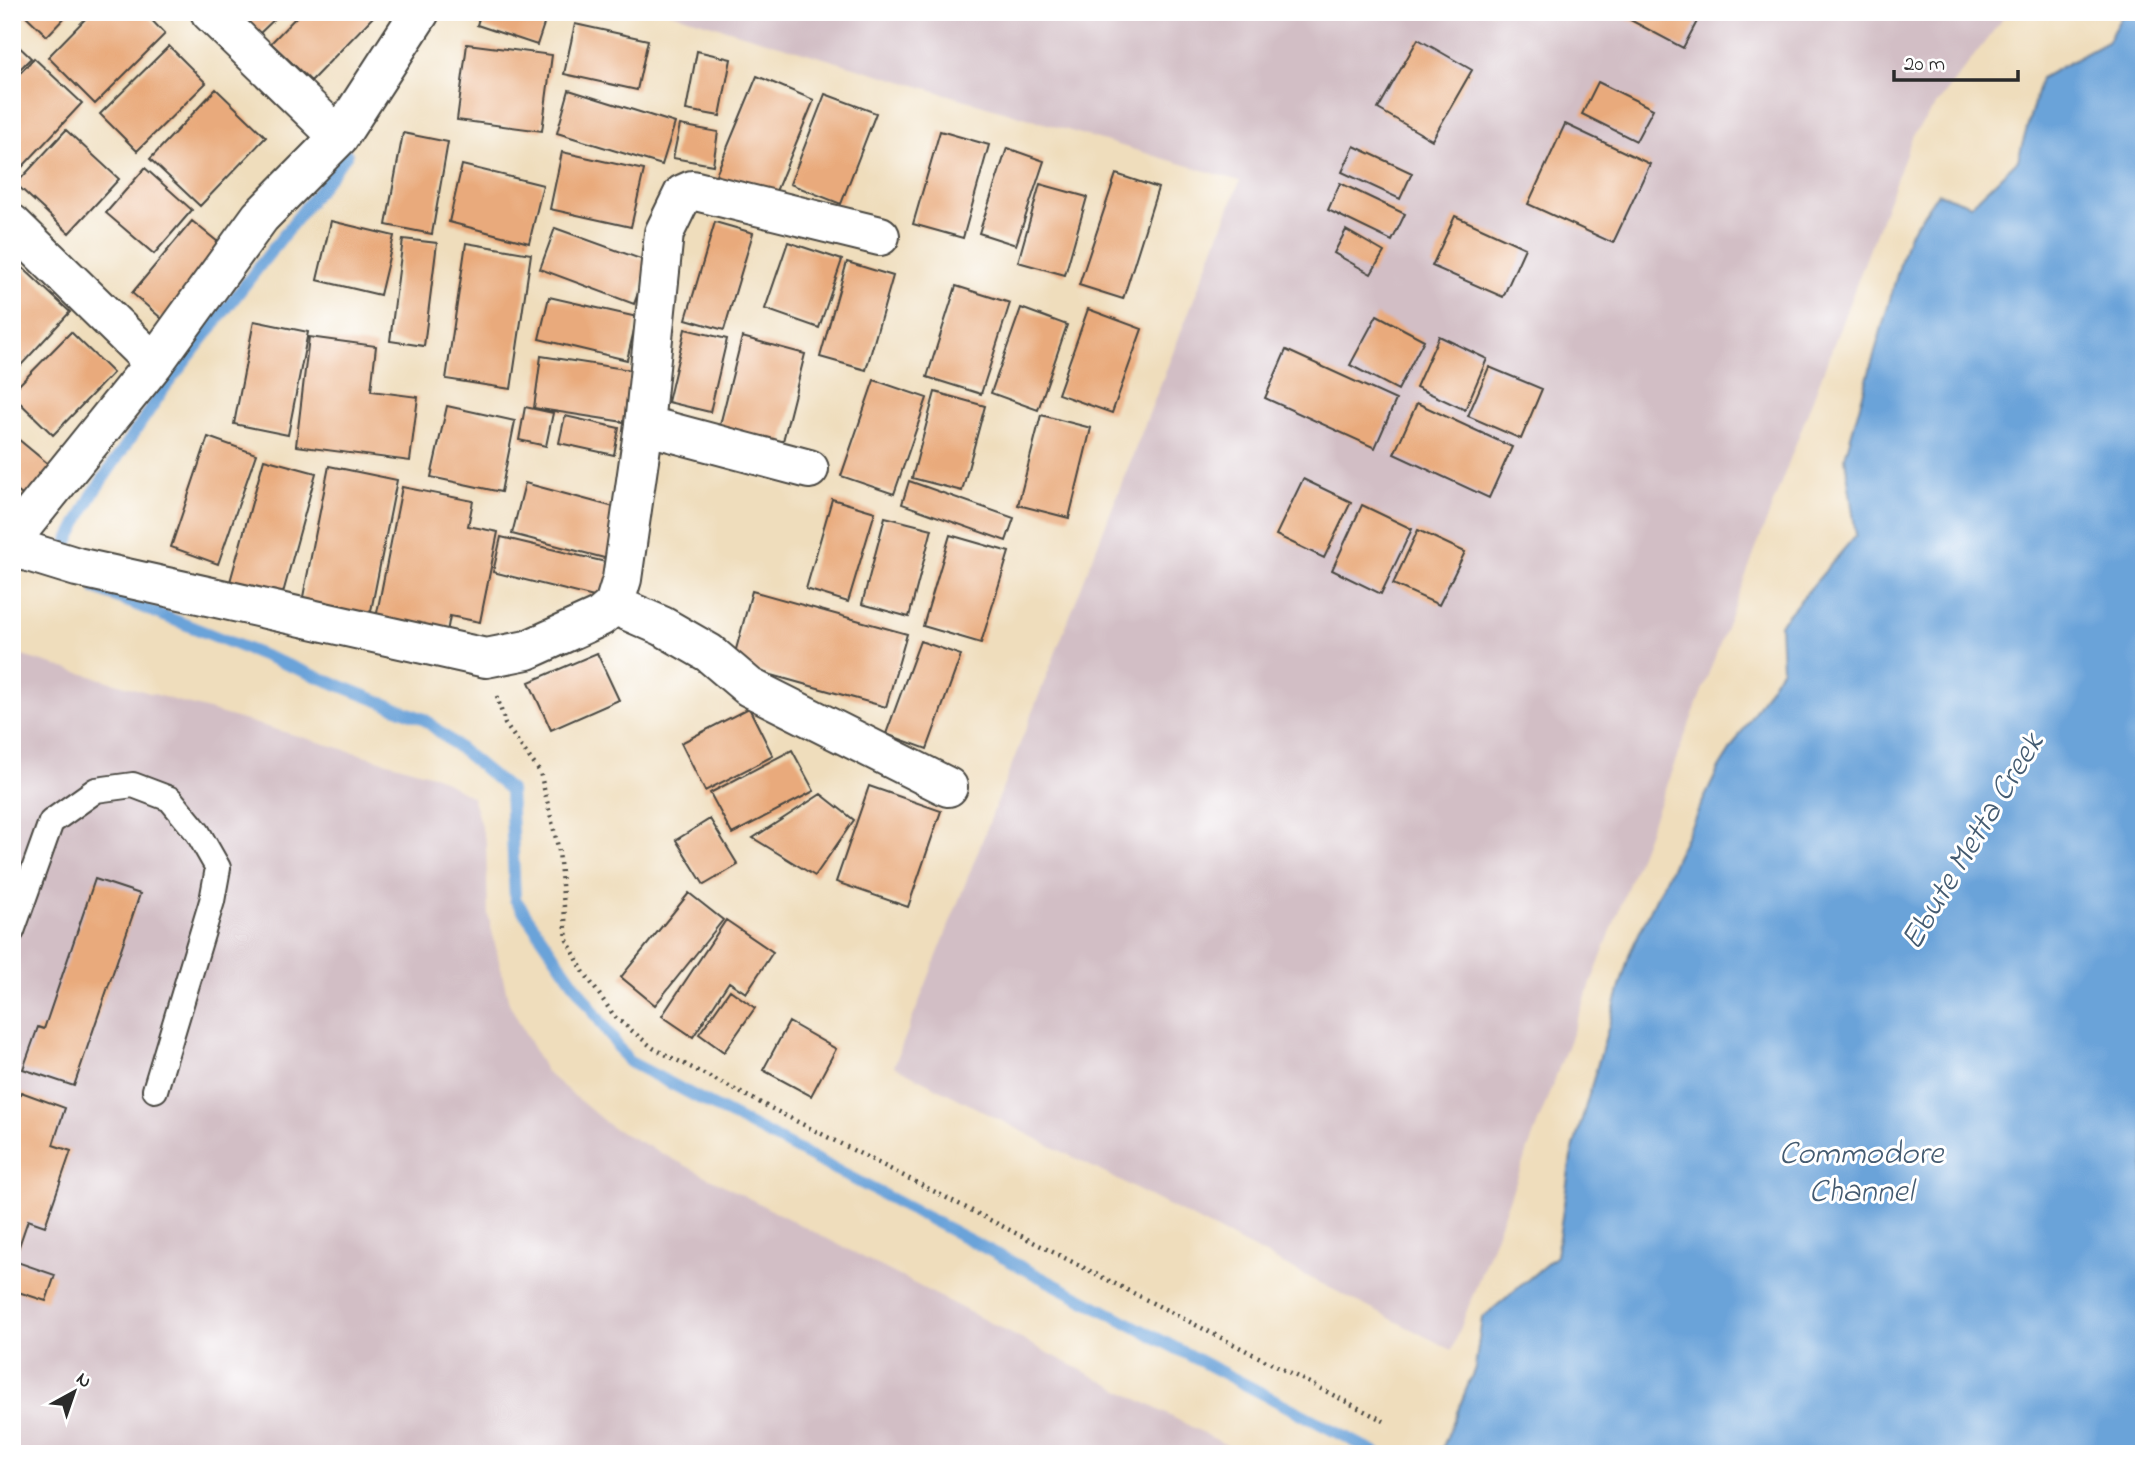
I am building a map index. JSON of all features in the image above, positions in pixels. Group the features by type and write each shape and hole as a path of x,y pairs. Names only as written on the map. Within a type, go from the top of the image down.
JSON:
{"street":[{"path":"210,12 339,136"},
{"path":"12,539 154,363 260,217 339,136 420,12"},
{"path":"45,557 486,658 527,650 600,617 614,605 622,579 644,425 664,233 683,194 692,190 880,236"},
{"path":"12,224 154,363"},
{"path":"644,425 809,469"},
{"path":"614,605 662,626 709,653 749,687 948,787"}],"lane":[{"path":"12,931 51,822 96,790 133,785 170,799 198,833 218,868 212,901 155,1090"}],"path":[{"path":"486,658 505,724 540,772 559,851 567,940 583,971 615,1017 653,1048 1384,1422"}],"shaded area":[{"path":"668,12 2008,12 1913,135 1452,1350 894,1066 1240,181"},
{"path":"12,653 436,776 472,797 486,842 488,914 509,1003 546,1072 611,1127 1244,1454 12,1454"}],"water":[{"name":"Commodore Channel","path":"2124,12 2144,12 2144,1454 1440,1454 1475,1368 1482,1318 1556,1256 1571,1157 1630,952 1719,768 1782,668 1780,624 1856,535 1845,457 1908,236 1938,193 1971,205 2018,160 2041,78 2107,42"}],"building":[{"path":"22,12 70,12 47,36"},
{"path":"92,12 144,12 165,34 95,104 48,57"},
{"path":"237,12 282,12 258,35"},
{"path":"301,12 371,12 374,16 311,81 271,43"},
{"path":"481,12 548,12 537,45 477,25"},
{"path":"1702,12 1683,48 1619,14"},
{"path":"575,24 648,40 637,90 564,74"},
{"path":"1418,39 1472,70 1432,140 1378,109"},
{"path":"12,40 31,58 12,77"},
{"path":"467,44 552,55 542,131 457,120"},
{"path":"169,46 206,83 137,151 100,114"},
{"path":"697,51 731,59 720,116 686,110"},
{"path":"34,58 82,103 12,178 12,82"},
{"path":"757,76 814,100 772,201 715,177"},
{"path":"1598,82 1653,109 1636,141 1582,114"},
{"path":"216,89 266,137 200,206 150,159"},
{"path":"569,90 675,123 662,165 557,133"},
{"path":"825,94 876,113 841,204 790,184"},
{"path":"1565,124 1650,164 1613,243 1528,204"},
{"path":"680,125 718,132 713,165 673,158"},
{"path":"66,130 119,179 69,233 16,184"},
{"path":"940,131 989,145 963,238 913,224"},
{"path":"403,133 448,142 432,234 386,225"},
{"path":"1354,146 1412,173 1400,199 1342,172"},
{"path":"1007,148 1044,161 1016,245 979,233"},
{"path":"562,152 644,170 631,227 550,209"},
{"path":"462,165 543,185 529,243 449,222"},
{"path":"145,168 192,210 154,254 106,213"},
{"path":"1116,174 1158,188 1123,299 1079,285"},
{"path":"1340,183 1405,214 1392,241 1328,210"},
{"path":"1040,184 1087,197 1065,275 1018,262"},
{"path":"1455,216 1525,248 1503,297 1432,266"},
{"path":"192,221 229,251 168,324 132,293"},
{"path":"331,221 394,236 380,295 317,280"},
{"path":"715,222 753,233 724,330 686,319"},
{"path":"555,228 649,262 634,304 540,269"},
{"path":"1346,230 1384,252 1371,274 1334,253"},
{"path":"403,239 437,243 424,346 390,341"},
{"path":"788,242 842,260 819,328 765,309"},
{"path":"466,243 531,254 511,389 446,379"},
{"path":"847,262 893,276 866,370 820,357"},
{"path":"23,268 70,312 12,375 12,280"},
{"path":"956,286 1010,303 981,394 927,377"},
{"path":"549,297 637,317 627,360 539,339"},
{"path":"1021,308 1067,325 1038,410 991,393"},
{"path":"1088,309 1142,329 1112,413 1058,394"},
{"path":"1377,315 1424,340 1398,390 1350,365"},
{"path":"254,321 308,332 288,435 234,424"},
{"path":"685,329 727,339 710,412 668,402"},
{"path":"71,332 113,373 53,435 12,392"},
{"path":"1439,336 1487,359 1465,410 1416,387"},
{"path":"309,337 376,346 371,391 418,397 410,461 296,446"},
{"path":"742,337 805,354 782,445 719,429"},
{"path":"1286,350 1396,400 1375,448 1265,398"},
{"path":"541,356 631,370 624,422 534,408"},
{"path":"1489,367 1542,389 1521,439 1468,416"},
{"path":"874,380 927,398 894,494 841,476"},
{"path":"935,392 985,406 962,491 912,478"},
{"path":"1417,403 1512,447 1489,498 1394,454"},
{"path":"447,406 515,421 501,492 431,477"},
{"path":"525,407 553,413 546,446 519,440"},
{"path":"1041,415 1091,428 1069,518 1018,505"},
{"path":"565,416 619,428 614,455 559,443"},
{"path":"12,434 53,468 27,499 12,487"},
{"path":"208,437 256,454 218,564 171,547"},
{"path":"264,459 316,473 280,604 228,589"},
{"path":"329,466 397,480 368,626 300,612"},
{"path":"1303,479 1351,502 1324,558 1276,535"},
{"path":"909,481 1014,518 1006,541 902,504"},
{"path":"525,483 625,510 612,560 512,534"},
{"path":"402,487 473,501 468,526 498,532 480,622 450,616 445,643 374,628"},
{"path":"832,499 875,512 848,602 806,589"},
{"path":"1362,505 1412,529 1381,594 1332,570"},
{"path":"885,517 932,529 909,617 862,604"},
{"path":"1418,530 1465,552 1439,605 1393,584"},
{"path":"950,535 1009,552 981,643 923,626"},
{"path":"501,537 614,564 606,600 493,572"},
{"path":"752,591 907,634 886,707 732,664"},
{"path":"920,641 961,655 927,749 886,734"},
{"path":"597,653 619,700 551,730 529,682"},
{"path":"749,708 773,756 705,791 681,743"},
{"path":"792,750 814,791 732,834 710,793"},
{"path":"869,786 941,811 908,907 836,882"},
{"path":"821,794 854,820 815,876 753,838"},
{"path":"710,819 738,865 704,885 676,840"},
{"path":"95,879 140,894 74,1086 23,1069 38,1027 44,1029"},
{"path":"689,893 723,920 655,1005 621,977"},
{"path":"726,920 773,952 746,993 729,982 693,1037 662,1016"},
{"path":"730,990 755,1008 724,1052 699,1034"},
{"path":"789,1022 836,1049 811,1096 763,1070"},
{"path":"21,1092 65,1108 53,1145 71,1151 45,1226 28,1220 14,1261 55,1275 46,1301 12,1290 12,1119"}],"waterway":[{"path":"60,557 92,495 166,386 347,154"},
{"path":"96,589 424,719 510,790 515,899 628,1061 1378,1454"}],"water label":[{"name":"Ebute Metta Creek","path":"1970,840"}]}
